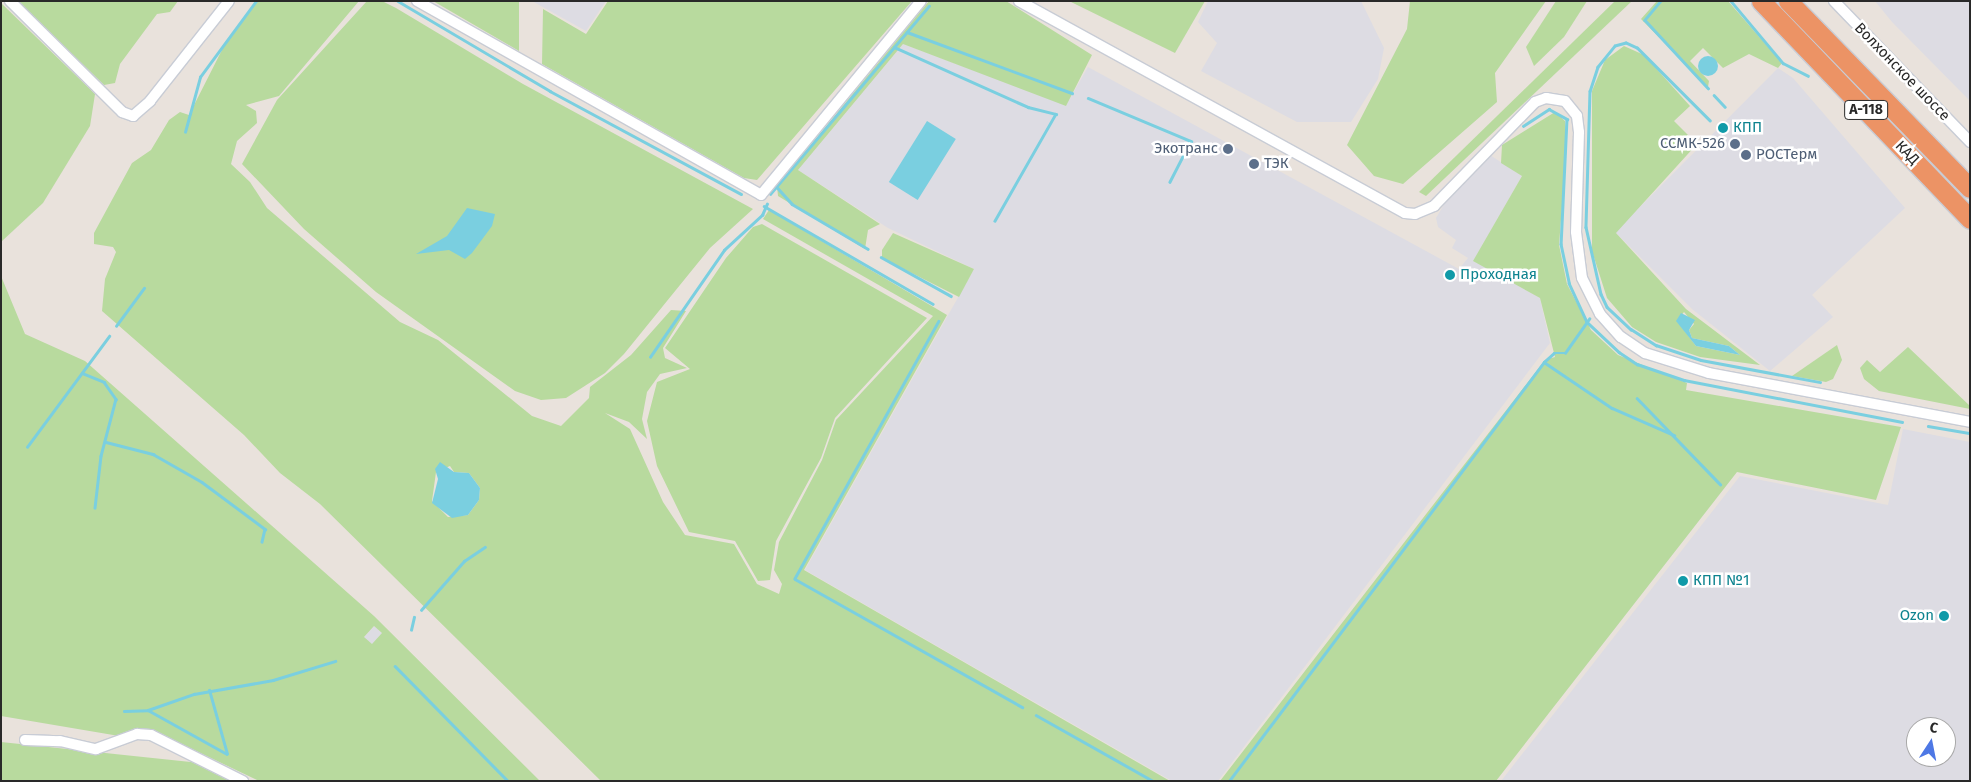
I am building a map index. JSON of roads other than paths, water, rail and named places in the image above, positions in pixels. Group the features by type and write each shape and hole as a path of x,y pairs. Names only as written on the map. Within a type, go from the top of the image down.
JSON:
{"highway":[{"name":"КАД","path":"1761,1 1970,219"},
{"name":"КАД","path":"1788,1 1970,188"}],"street":[{"path":"10,1 122,112 133,116 229,1"},
{"path":"417,1 761,195 921,1"},
{"path":"1019,1 1405,213 1415,214 1434,206 1534,102 1546,98 1565,101 1577,116 1579,132 1576,232 1582,278 1600,314 1621,337 1645,353 1709,373 1970,422"},
{"name":"Волхонское шоссе","path":"1834,1 1970,142"},
{"path":"25,740 60,741 96,749 137,734 151,735 221,777 243,781"}],"water":[{"path":"1708,56 1715,59 1718,66 1715,73 1708,76 1701,73 1698,66 1701,59"},
{"path":"927,121 956,139 918,200 889,182"},
{"path":"467,208 495,214 492,226 472,253 465,259 449,250 416,254 447,236"},
{"path":"1681,313 1695,320 1689,330 1692,338 1729,346 1740,355 1696,346 1676,321"},
{"path":"440,462 454,472 469,473 480,488 479,500 468,515 452,518 432,503 438,479 435,469"}],"waterway":[{"path":"185,132 200,77 256,1"},
{"path":"398,1 550,91 741,194"},
{"path":"1661,1 1645,20 1708,88"},
{"path":"1731,1 1783,63 1808,76"},
{"path":"770,194 929,6"},
{"path":"907,32 1072,93"},
{"path":"1710,121 1637,48 1626,43 1615,46 1598,67 1590,91 1586,227 1601,294 1607,307 1631,329 1656,345 1701,360 1820,382"},
{"path":"894,47 1028,107 1056,114 995,221"},
{"path":"1714,95 1725,107"},
{"path":"1088,98 1191,141 1170,182"},
{"path":"1523,126 1549,109 1567,119 1561,244 1569,283 1587,322 1619,352 1637,364 1684,380 1902,422"},
{"path":"776,186 792,204 868,249"},
{"path":"650,357 724,250 762,215 767,204"},
{"path":"764,206 933,304"},
{"path":"881,257 951,296"},
{"path":"116,326 144,288"},
{"path":"1229,781 1544,362 1554,353 1565,353 1589,319"},
{"path":"939,321 795,579 1022,707"},
{"path":"27,447 109,336"},
{"path":"1544,362 1612,408 1674,435"},
{"path":"82,373 104,382 116,399 101,456 95,508"},
{"path":"1637,398 1720,484"},
{"path":"1928,426 1970,433"},
{"path":"106,442 153,454 202,482 265,529 262,542"},
{"path":"421,610 464,561 485,547"},
{"path":"411,630 414,617"},
{"path":"124,711 148,710 194,694 273,680 335,661"},
{"path":"395,666 508,781"},
{"path":"148,710 227,754 209,690"},
{"path":"1036,715 1153,781"}],"place":[{"name":"КПП","path":"1723,128"},
{"name":"ССМК-526","path":"1735,144"},
{"name":"Экотранс","path":"1228,149"},
{"name":"РОСТерм","path":"1746,155"},
{"name":"ТЭК","path":"1254,164"},
{"name":"Проходная","path":"1450,275"},
{"name":"КПП №1","path":"1683,581"},
{"name":"Ozon","path":"1944,616"}]}
